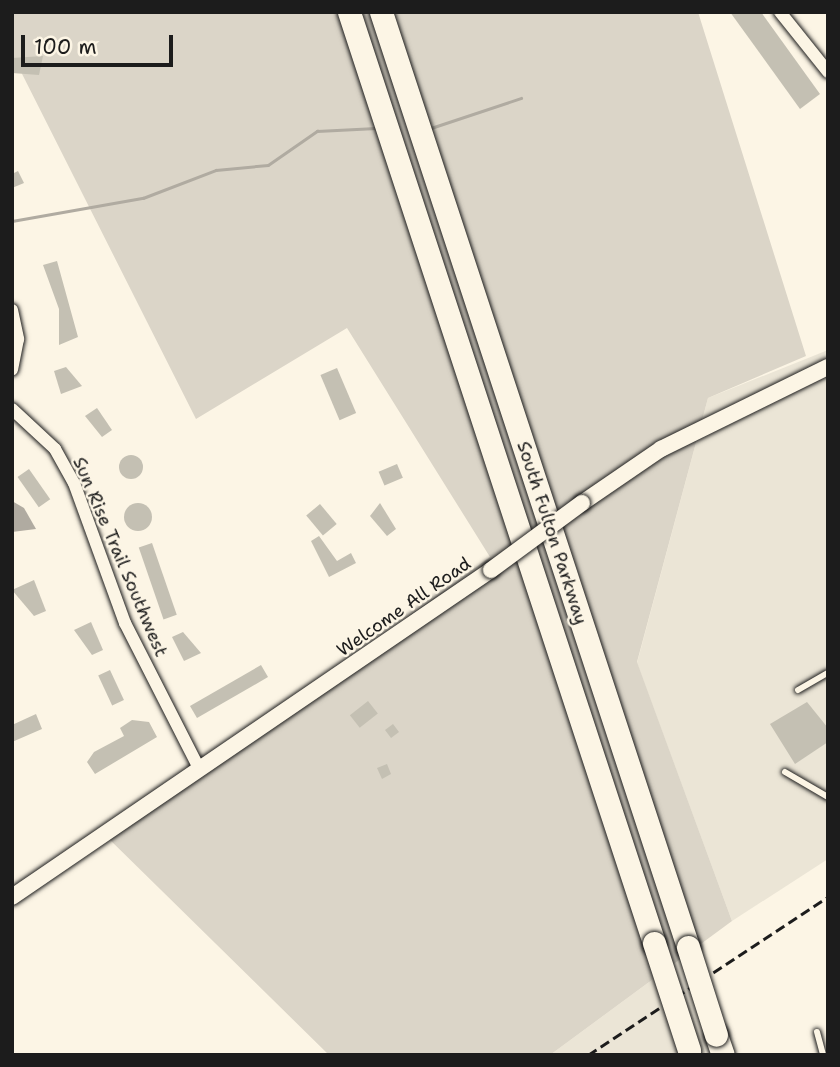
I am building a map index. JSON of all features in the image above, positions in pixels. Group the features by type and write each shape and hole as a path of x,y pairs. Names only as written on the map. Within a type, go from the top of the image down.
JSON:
{"highway":[{"name":"South Fulton Parkway","path":"349,12 690,1052"},
{"name":"South Fulton Parkway","path":"381,12 720,1045"}],"street":[{"path":"780,12 828,72"},
{"path":"12,310 18,339 12,369"},
{"name":"Welcome All Road","path":"12,897 491,570 661,449 828,367"},
{"name":"Sun Rise Trail Southwest","path":"12,409 55,449 74,483 120,611 199,768"}],"lane":[{"path":"798,690 828,673"},
{"path":"785,772 828,797"},
{"path":"817,1032 823,1055"}],"shaded area":[{"path":"12,12 698,12 806,356 708,398 637,662 732,921 550,1055 329,1055 106,836 490,557 347,328 196,419 12,54"},
{"path":"828,350 828,859 732,921 637,663 708,398"},
{"path":"12,501 24,508 36,529 12,532"},
{"path":"675,963 706,1055 550,1055"}],"building":[{"path":"730,12 761,12 820,94 800,109"},
{"path":"43,56 39,75 12,73 12,58"},
{"path":"18,171 24,183 12,188 12,174"},
{"path":"57,261 78,337 59,345 59,309 43,265"},
{"path":"66,367 82,386 61,394 54,371"},
{"path":"337,368 356,413 340,420 320,375"},
{"path":"97,408 112,430 102,437 85,416"},
{"path":"131,455 140,458 143,467 140,476 131,479 122,476 119,467 122,458"},
{"path":"397,464 403,478 384,486 379,472"},
{"path":"29,469 50,499 39,507 18,477"},
{"path":"138,503 148,507 152,517 148,527 138,531 128,527 124,517 128,507"},
{"path":"380,503 396,529 387,536 370,516"},
{"path":"320,504 337,524 323,535 306,516"},
{"path":"319,536 337,561 351,553 356,563 329,577 311,541"},
{"path":"152,543 177,615 164,619 139,548"},
{"path":"34,580 46,611 34,616 12,590"},
{"path":"91,622 103,650 92,655 74,630"},
{"path":"183,632 201,653 184,661 172,637"},
{"path":"261,665 268,677 197,718 190,706"},
{"path":"110,670 124,700 112,705 98,675"},
{"path":"368,701 378,714 360,728 350,715"},
{"path":"807,702 828,728 828,742 795,764 770,724"},
{"path":"36,714 42,729 12,742 12,725"},
{"path":"132,720 149,722 157,737 95,774 87,762 94,752 124,736 120,728"},
{"path":"393,724 399,732 391,738 385,730"},
{"path":"387,764 391,774 382,779 377,768"}],"waterway":[{"path":"428,129 521,98"},
{"path":"12,221 143,198 216,170 268,165 317,131 376,128"}],"railway":[{"path":"588,1055 828,897"}]}
